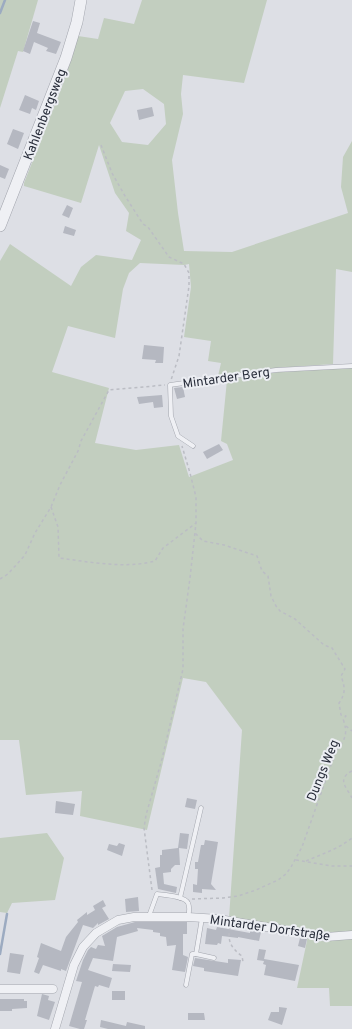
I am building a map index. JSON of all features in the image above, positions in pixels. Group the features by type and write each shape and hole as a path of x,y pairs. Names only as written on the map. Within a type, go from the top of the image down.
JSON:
{"street":[{"name":"Kahlenbergsweg","path":"0,226 66,58 77,22 81,0"},
{"name":"Mintarder Dorfstraße","path":"55,1029 74,965 83,947 96,933 110,924 126,918 149,916 202,918 231,921 326,938 352,935"},
{"path":"0,989 53,989"}],"lane":[{"name":"Mintarder Berg","path":"178,436 171,416 170,385 276,370 352,366"},
{"path":"178,436 193,446"},
{"path":"180,898 201,808"},
{"path":"149,916 157,894 186,900 189,905 188,917"},
{"path":"196,954 202,918"},
{"path":"186,985 192,954 214,958"}],"path":[{"path":"0,579 8,574 22,560 35,533 51,507 60,485 109,390 170,385 179,356 189,286 189,273 184,264 169,257 148,227 138,218 112,173 101,145"},
{"path":"157,894 152,890 144,828 146,815 162,759 182,669 183,629 196,523 196,497 178,436"},
{"path":"51,507 58,526 60,558 95,562 143,564 155,561 164,548 196,523"},
{"name":"Dungs Weg","path":"186,900 238,896 256,890 286,874 296,860 302,847 336,751 343,743 347,732 343,718 346,716 342,715 339,703 345,690 341,676 345,670 332,648 324,645 295,619 280,611 273,600 268,576 262,571 257,556 224,545 203,542 195,533"},
{"path":"345,725 352,731"},
{"path":"352,771 344,780 343,786 352,798"},
{"path":"304,862 329,852 352,838"},
{"path":"296,860 332,866 352,866"},
{"path":"231,921 229,940 235,951 242,956 243,962"}],"green space":[{"path":"0,0 38,0 23,52 18,51 0,108"},
{"path":"142,0 267,0 244,83 183,75 181,94 183,114 172,160 184,251 232,252 348,213 341,187 343,157 352,141 352,272 336,269 333,364 277,368 218,376 221,363 208,361 211,341 184,337 191,287 189,264 140,263 129,273 123,289 115,338 68,326 52,372 109,388 95,443 136,450 179,445 189,477 233,460 227,444 221,441 227,380 279,372 352,368 352,1006 330,1006 329,988 297,988 308,936 229,918 242,730 206,682 183,678 147,830 80,816 82,791 26,795 19,740 0,740 0,261 10,244 71,286 81,267 96,255 132,260 141,240 126,231 129,213 115,193 99,145 81,203 24,186 24,183 63,84 78,36 98,39 104,18 134,24","holes":["143,89 164,104 166,124 148,145 122,142 110,123 125,91"]},
{"path":"47,833 64,858 55,900 12,903 7,913 0,912 0,838"}],"building":[{"path":"33,21 40,23 37,33 61,42 56,54 46,51 48,48 34,42 30,54 23,51"},
{"path":"25,95 39,101 36,110 32,108 30,114 19,110"},
{"path":"152,107 154,116 139,120 137,110"},
{"path":"13,129 24,133 18,149 7,144"},
{"path":"0,165 9,169 5,179 0,177"},
{"path":"67,205 73,208 69,218 62,215"},
{"path":"65,226 76,230 74,236 63,233"},
{"path":"144,345 164,347 163,363 155,363 156,360 142,359"},
{"path":"183,387 185,397 177,399 174,388"},
{"path":"162,395 163,407 154,408 153,402 139,404 137,397"},
{"path":"219,444 223,450 207,459 203,452"},
{"path":"187,798 197,800 195,809 185,807"},
{"path":"56,801 75,804 73,815 55,813"},
{"path":"180,833 189,834 187,849 179,848 180,865 175,865 171,869 171,872 163,873 164,884 177,887 176,893 158,889 155,868 160,867 160,855 162,855 162,850 178,848"},
{"path":"205,840 218,842 211,884 216,890 202,889 202,893 193,892 193,884 197,885 198,869 195,869 195,862 198,862 201,845 204,845"},
{"path":"119,843 125,845 122,856 107,850 109,844 117,846"},
{"path":"138,897 139,911 126,912 125,899"},
{"path":"103,900 106,906 102,908 109,919 98,925 98,923 93,928 83,925 66,971 61,969 61,971 43,965 39,974 34,972 39,958 37,957 41,943 61,951 66,937 78,922 77,920 87,912 87,915 95,910 93,906"},
{"path":"135,922 187,922 187,934 183,934 183,955 188,957 185,972 172,970 176,945 167,946 166,937 160,936 160,933 153,932 153,930 137,928 138,931 117,937 113,961 93,958 88,970 112,978 109,988 99,985 98,987 95,986 85,1020 87,1020 84,1029 69,1026 82,982 76,981 88,950 91,947 96,949 98,945 105,946 102,936 117,927"},
{"path":"217,927 250,933 250,930 261,932 259,941 222,936 221,944 205,944 207,928 216,930"},
{"path":"300,938 307,939 305,948 298,946"},
{"path":"259,949 266,950 264,959 299,965 295,981 264,975 266,965 263,964 264,961 257,960"},
{"path":"10,953 24,955 20,974 7,972"},
{"path":"195,958 228,963 228,959 241,960 238,976 204,971 204,968 193,966"},
{"path":"113,964 131,965 130,972 112,971"},
{"path":"112,991 125,991 125,1000 112,1000"},
{"path":"42,994 49,996 48,1000 55,1002 49,1020 37,1016"},
{"path":"0,999 24,999 24,1001 27,1001 27,1008 12,1009 12,1011 0,1011"},
{"path":"279,1007 287,1008 282,1025 268,1020 271,1012 279,1012"},
{"path":"188,1013 204,1013 205,1020 188,1020"},
{"path":"101,1020 126,1026 127,1022 145,1026 145,1029 108,1029 100,1027"}],"waterway":[{"path":"0,13 5,0"},
{"path":"0,954 7,914"}]}
